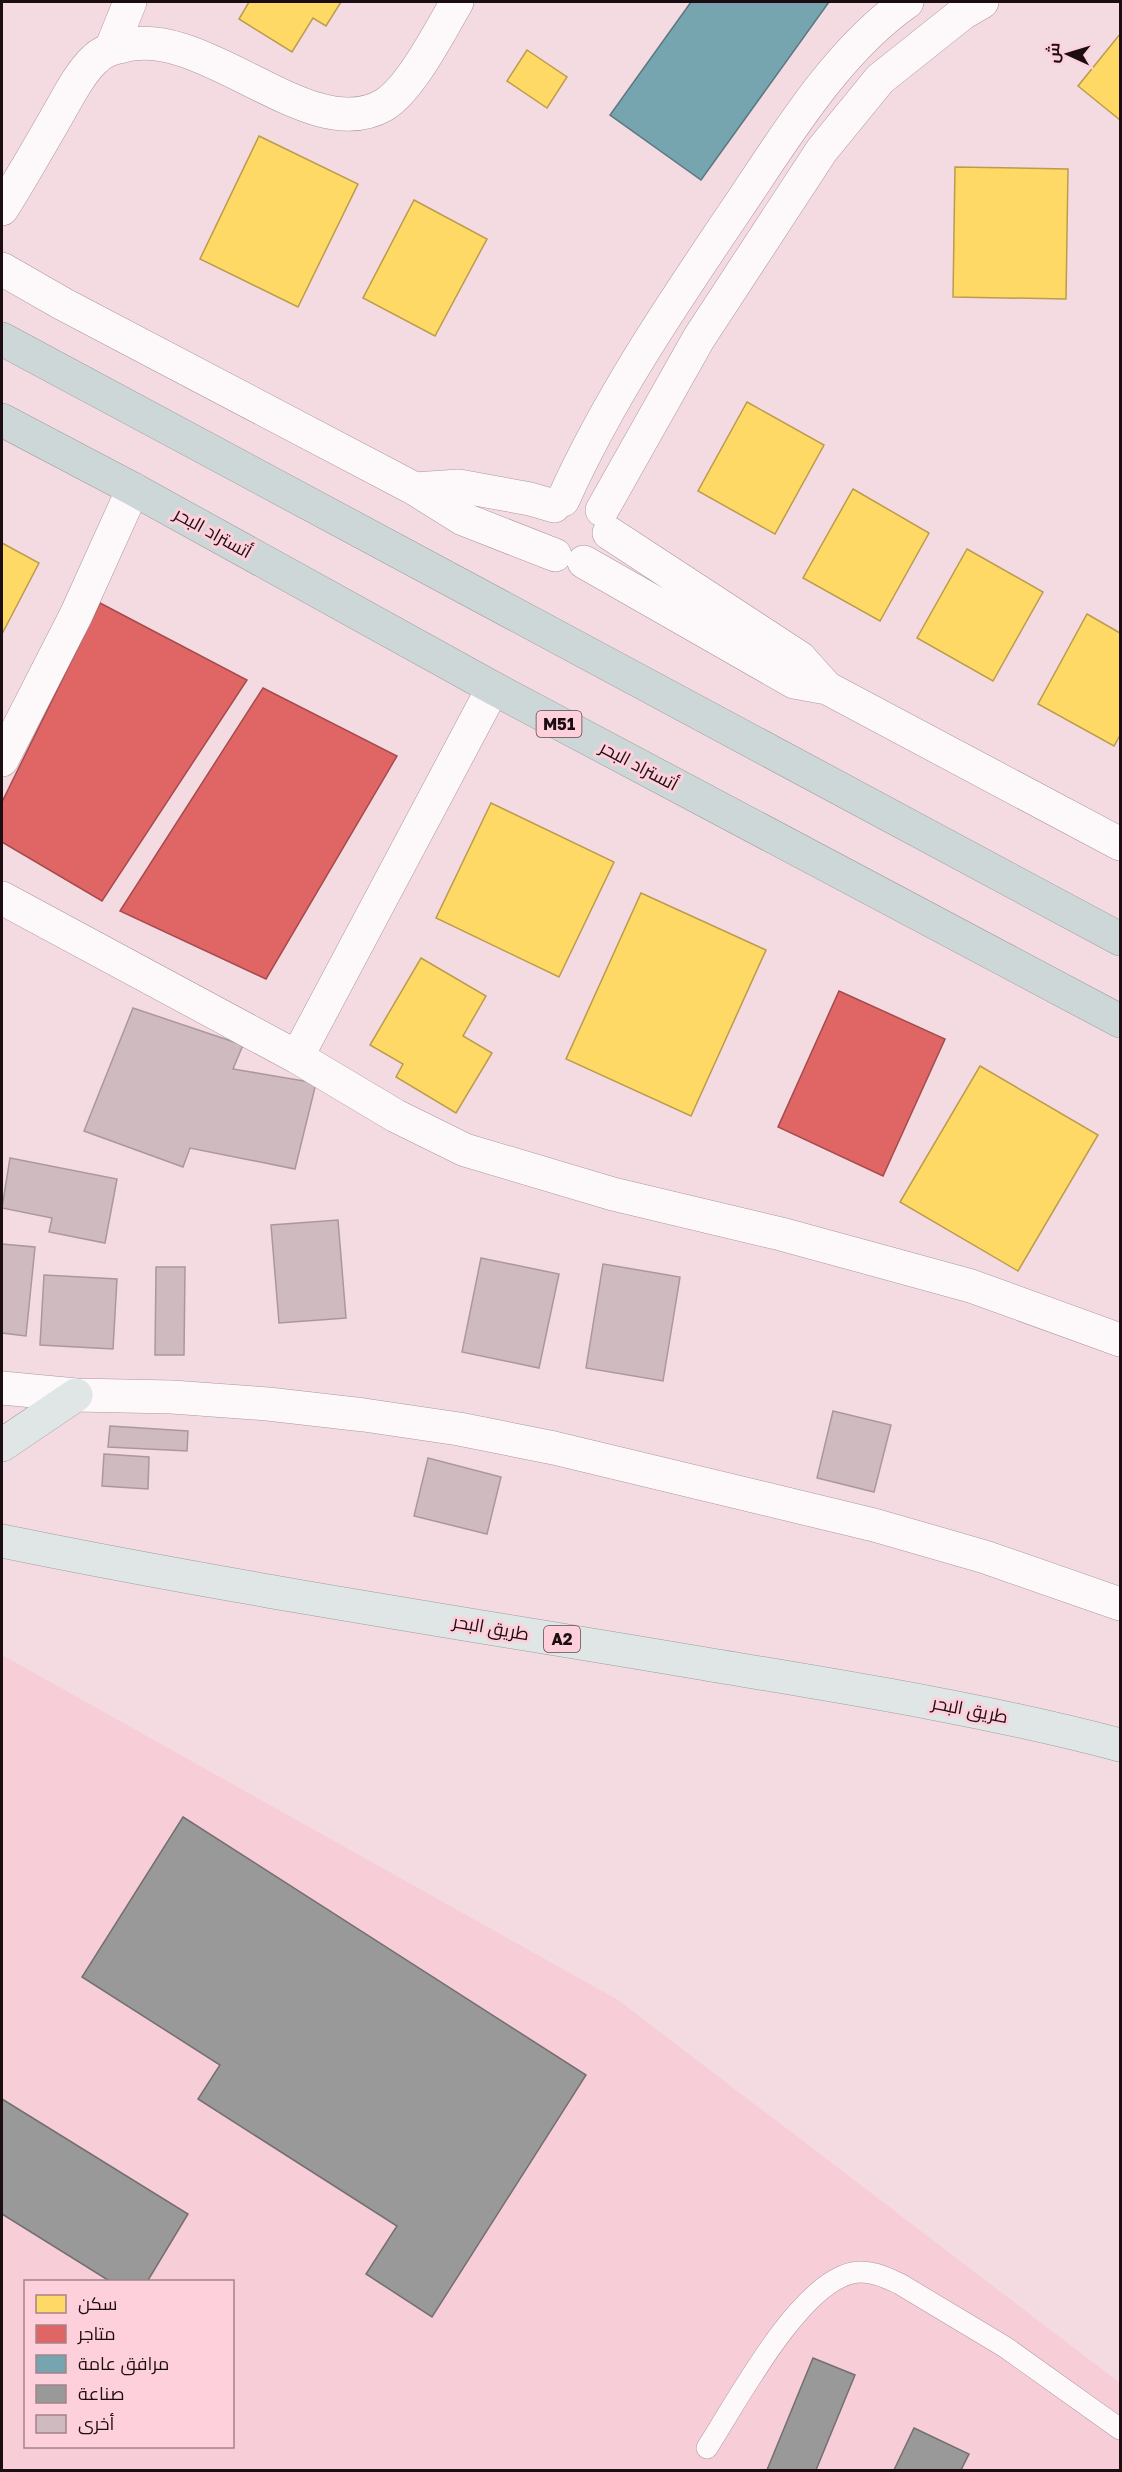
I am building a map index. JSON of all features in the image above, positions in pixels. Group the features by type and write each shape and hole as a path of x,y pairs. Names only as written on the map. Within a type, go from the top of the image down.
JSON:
{"highway":[{"path":"2,339 1120,939"},
{"name":"أتستراد البحر","path":"2,420 133,489 493,688 1120,1022"}],"main road":[{"path":"111,49 130,2"},
{"path":"2,209 74,87 94,59 111,49 139,42 178,47 300,102 335,114 353,114 385,105 402,88 431,48 457,2"},
{"path":"907,2 890,14 849,54 793,126 657,326 559,503 548,514 544,531 545,540 570,559 594,558 601,551 606,522 699,338 822,150 880,79 963,13 982,2"},
{"path":"2,269 63,304 415,489 463,519 570,559 794,682 827,688 1120,844"},
{"path":"415,489 459,486 559,503 574,498 585,499 606,522 800,658 827,688"},
{"path":"2,760 76,615 133,489"},
{"path":"297,1057 493,688"},
{"path":"2,898 297,1057 396,1116 465,1150 613,1194 781,1234 971,1286 1120,1340"},
{"path":"2,1389 76,1395 194,1399 364,1414 459,1429 554,1448 874,1525 985,1557 1120,1604"},
{"path":"2,1445 76,1395"},
{"name":"طريق البحر","path":"2,1541 195,1578 885,1694 1038,1723 1120,1745"}],"lane":[{"path":"707,2448 777,2339 797,2314 818,2292 837,2279 852,2273 867,2272 884,2276 900,2284 1005,2347 1120,2429"}],"shaded area":[{"path":"2,1655 618,2000 1120,2383 1120,2470 2,2470"}],"building: سكن":[{"path":"249,2 341,2 326,26 313,18 292,52 239,19"},
{"path":"1120,34 1120,120 1078,86"},
{"path":"527,50 567,77 547,108 507,81"},
{"path":"259,136 358,184 298,307 200,259"},
{"path":"955,167 1068,169 1066,299 953,297"},
{"path":"414,200 487,239 435,336 363,298"},
{"path":"747,402 824,445 775,534 698,491"},
{"path":"853,489 929,533 880,621 803,578"},
{"path":"2,543 39,563 2,634"},
{"path":"967,549 1043,592 993,681 917,638"},
{"path":"1087,614 1120,633 1120,735 1114,746 1038,704"},
{"path":"491,803 614,862 559,977 436,918"},
{"path":"641,893 766,950 691,1116 566,1059"},
{"path":"421,958 486,996 463,1036 492,1053 456,1113 396,1077 403,1064 370,1045"},
{"path":"980,1066 1098,1135 1018,1271 900,1202"}],"building: متاجر":[{"path":"100,603 247,680 102,901 2,842 2,802"},
{"path":"263,688 397,756 266,979 120,911"},
{"path":"839,991 945,1039 883,1176 778,1127"}],"building: مرافق عامة":[{"path":"691,2 829,2 701,180 610,115"}],"building: صناعة":[{"path":"183,1817 586,2075 432,2317 366,2274 397,2226 198,2099 220,2065 82,1977"},
{"path":"2,2099 188,2214 148,2280 108,2280 2,2214"},
{"path":"813,2358 855,2375 816,2470 767,2470"},
{"path":"914,2428 969,2454 961,2470 894,2470"}],"building: أخرى":[{"path":"133,1008 243,1045 233,1069 316,1083 295,1169 190,1148 183,1167 84,1131"},
{"path":"10,1158 117,1179 105,1243 49,1232 52,1218 2,1208"},
{"path":"338,1220 346,1318 279,1323 271,1225"},
{"path":"2,1244 35,1247 26,1336 2,1333"},
{"path":"481,1258 559,1274 539,1368 462,1352"},
{"path":"603,1264 680,1277 663,1381 586,1368"},
{"path":"156,1267 185,1267 184,1355 155,1355"},
{"path":"44,1275 117,1279 113,1349 40,1345"},
{"path":"833,1411 891,1425 874,1492 817,1478"},
{"path":"110,1426 188,1431 187,1451 108,1447"},
{"path":"104,1454 149,1457 148,1489 102,1486"},
{"path":"428,1458 501,1477 487,1534 414,1516"}]}
